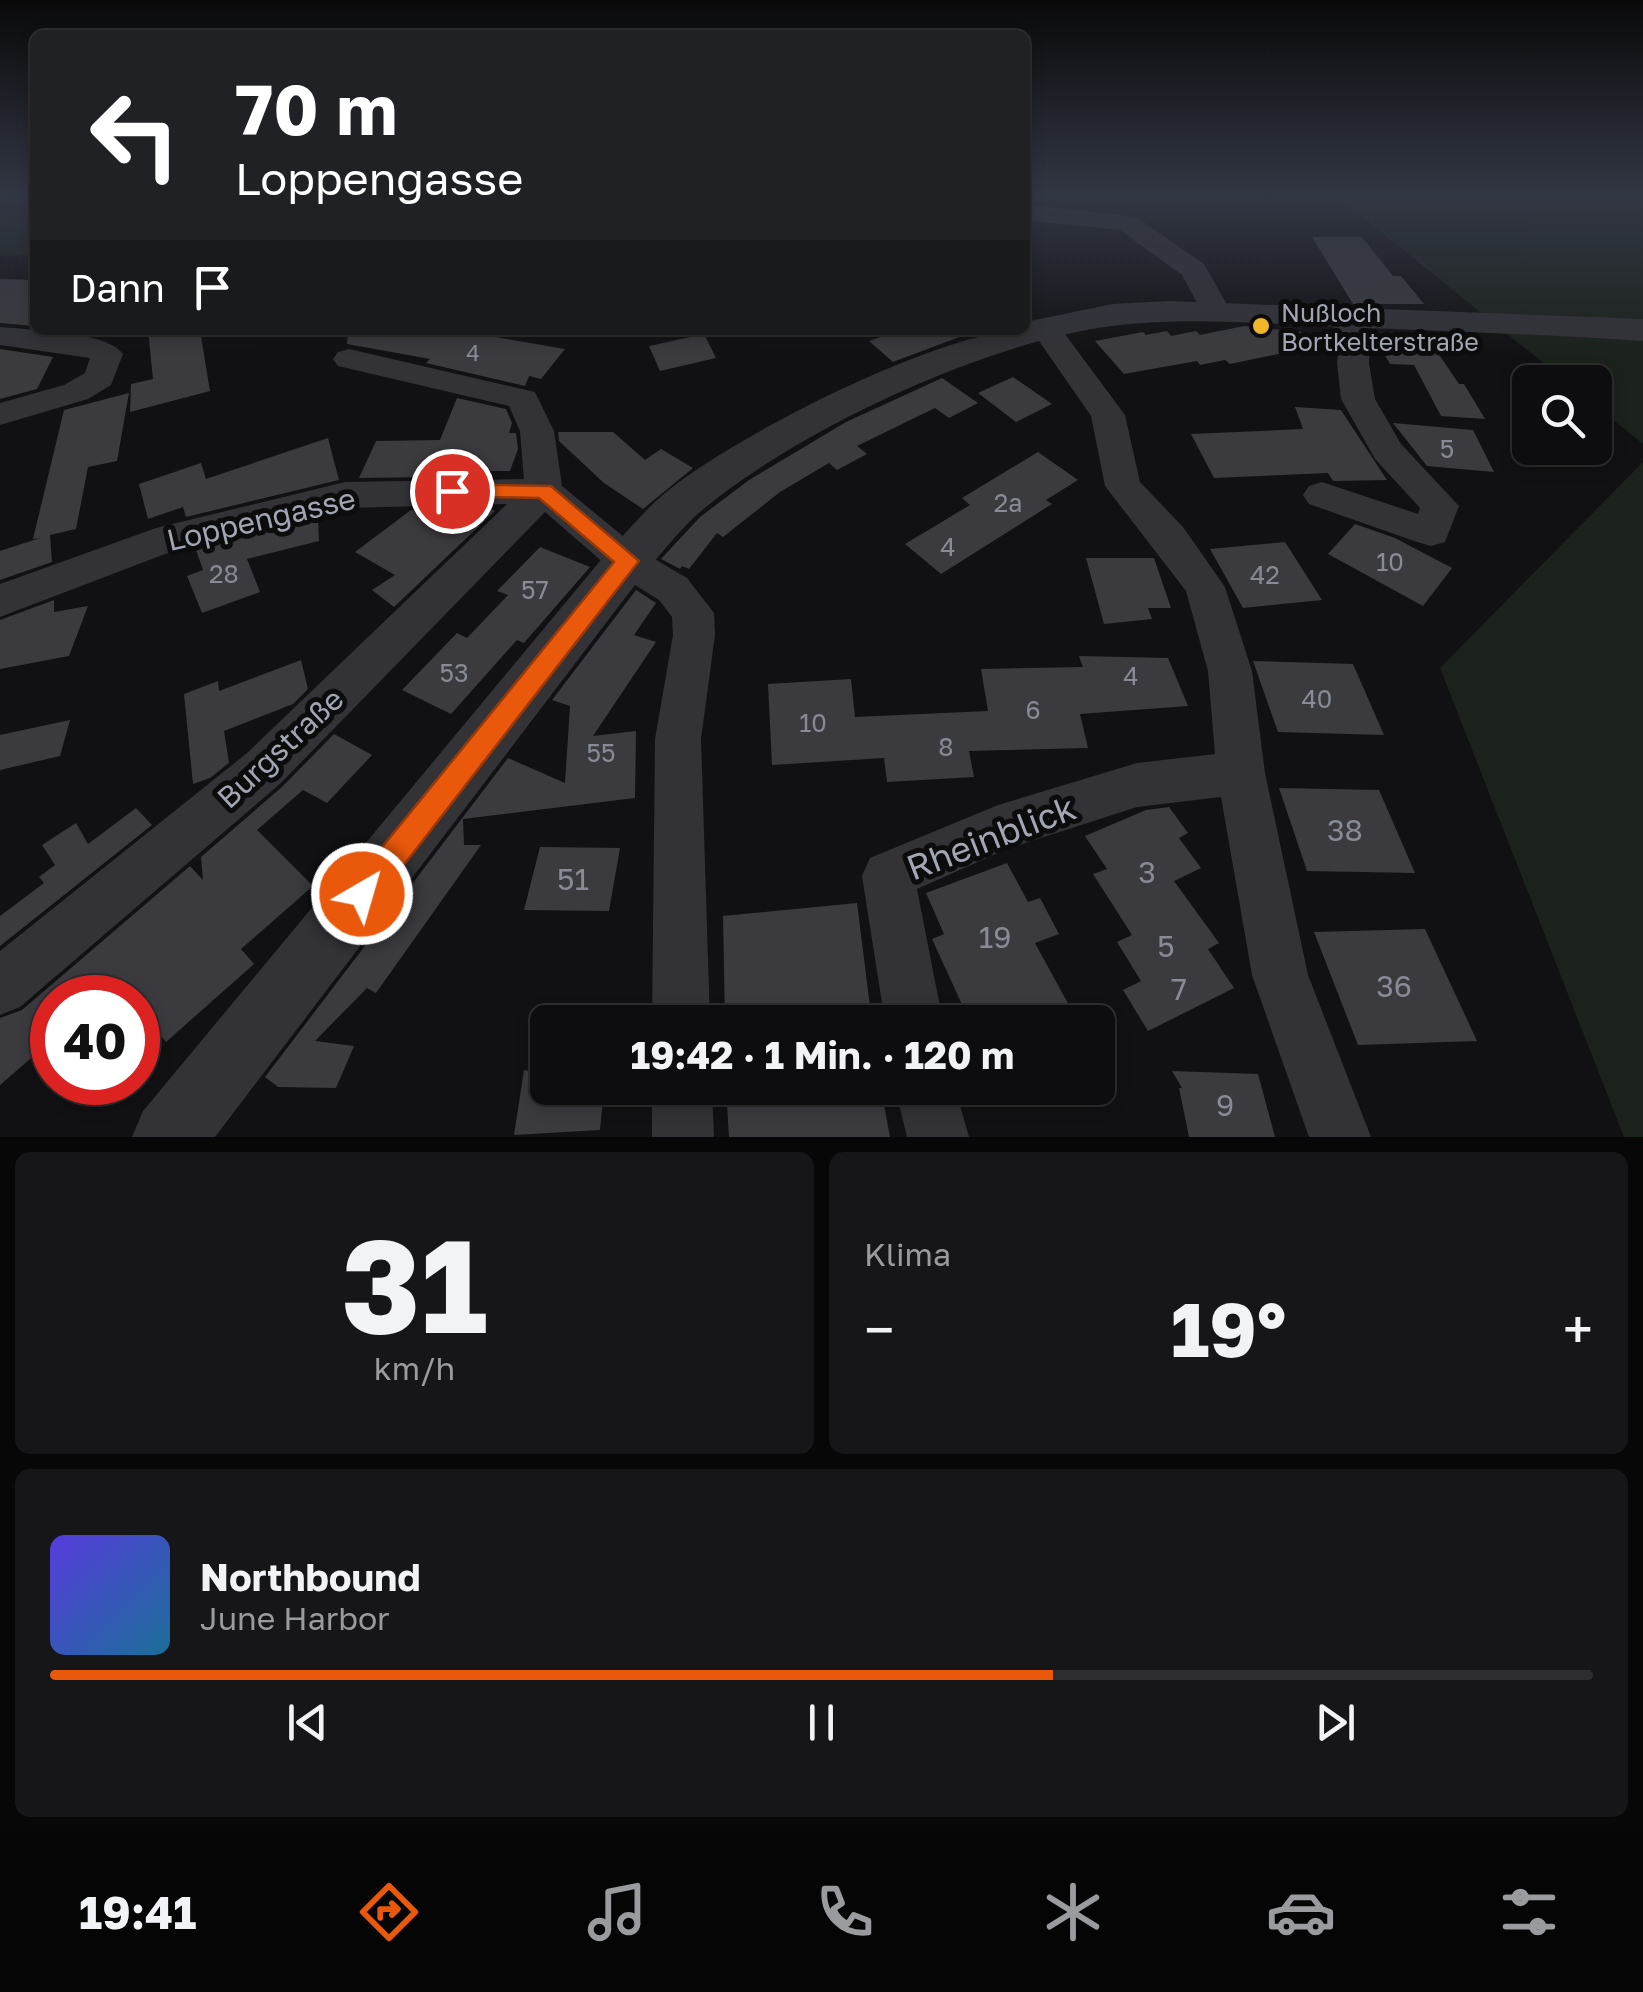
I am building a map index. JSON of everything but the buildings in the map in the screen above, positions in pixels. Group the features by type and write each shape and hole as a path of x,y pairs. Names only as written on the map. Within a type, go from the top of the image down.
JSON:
{"street":[{"path":"1165,250 1194,270 1214,310"},
{"path":"1030,333 1113,314 1214,310 1545,322 1643,330"},
{"path":"1322,496 1430,532 1440,506 1388,451 1358,398 1353,363 1355,339 1342,316"},
{"path":"1045,328 1108,415 1123,486 1168,536 1205,587 1230,671 1241,773 1280,975 1340,1137"},
{"path":"169,1137 627,561 694,493 766,448 870,395 959,356 1024,335"},
{"path":"0,336 89,347 107,354 100,378 76,392 0,414"},
{"path":"350,359 522,399 537,431 544,491 627,561 673,589 692,614 694,635 678,739 681,1005"},
{"name":"Loppengasse","path":"0,601 156,542 345,495 544,491"},
{"name":"Burgstraße","path":"0,987 264,768 544,491"},
{"name":"Rheinblick","path":"911,1005 888,876 998,828 1137,785 1241,773"},
{"path":"682,1105 683,1137"},
{"path":"930,1105 938,1137"}],"shaded area":[{"path":"0,250 30,250 30,255 0,256"},
{"path":"1403,250 1643,250 1643,444 1612,419 1612,365 1546,365"},
{"path":"1643,462 1643,1137 1624,1137 1440,668"}],"place":[{"name":"Nußloch Bortkelterstraße","path":"1261,326"}],"route":[{"path":"362,894 627,561 544,491 452,491"}]}
